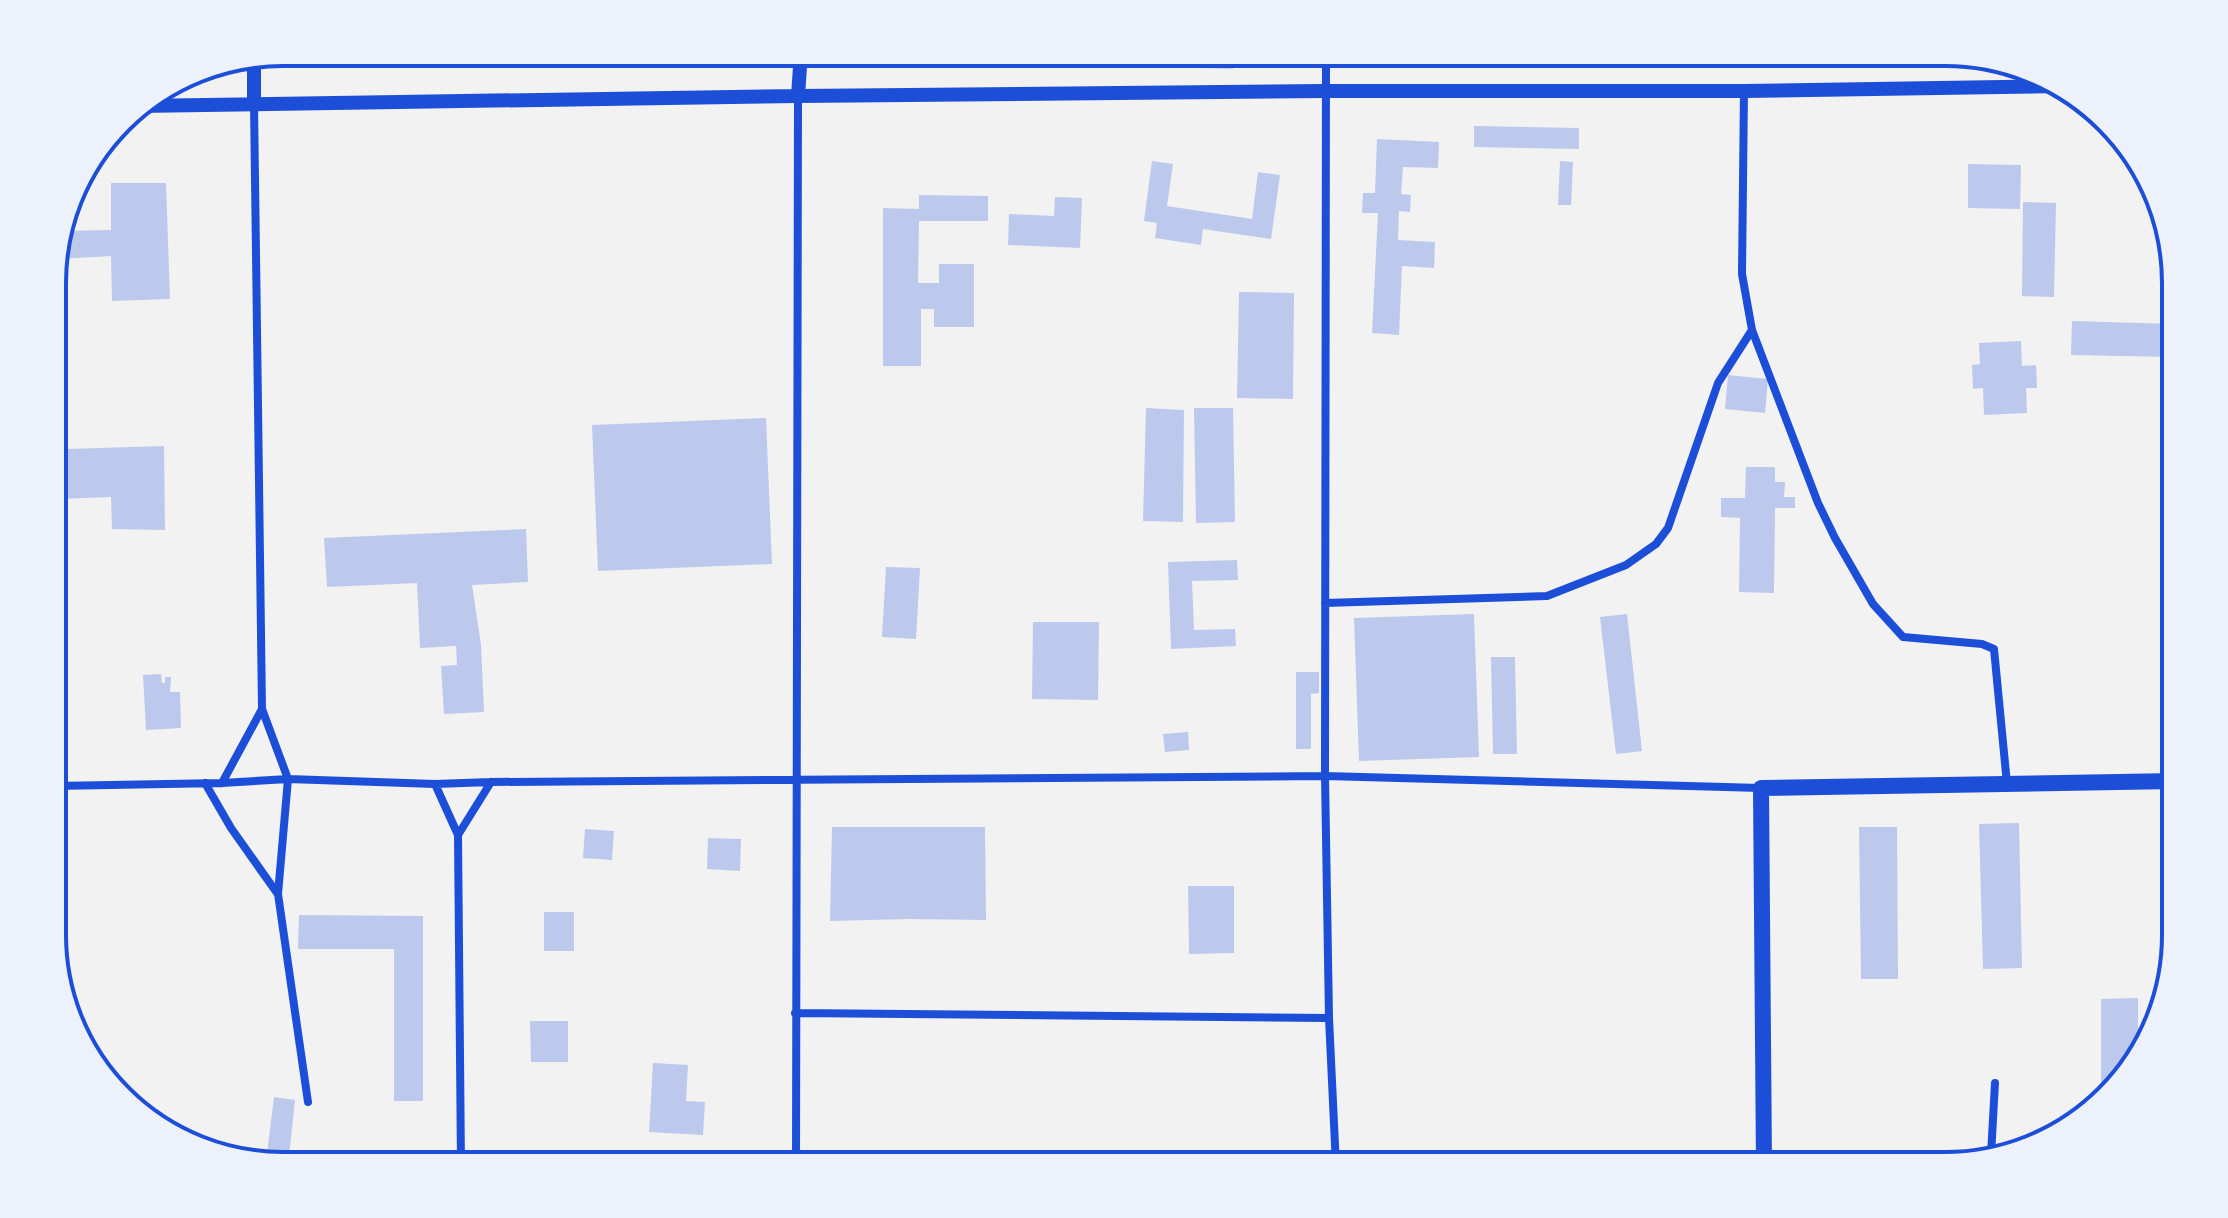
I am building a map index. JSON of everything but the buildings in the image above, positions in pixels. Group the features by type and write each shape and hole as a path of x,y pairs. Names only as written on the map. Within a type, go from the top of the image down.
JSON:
{"main road":[{"path":"1764,1152 1761,788 2162,781"}],"street":[{"path":"796,1152 800,66"},
{"path":"1325,66 1325,776 1329,1018 1335,1152"},
{"path":"254,68 262,709 288,779 278,894 308,1102"},
{"path":"160,105 798,96 2037,86"},
{"path":"1744,91 1742,274 1752,330 1818,503 1873,604 1903,637 1982,644 1994,649 2007,784"},
{"path":"1325,603 1547,596 1626,565 1656,544 1668,528 1718,383 1752,330"},
{"path":"222,783 262,709"},
{"path":"66,786 288,779 435,784 1325,776 1761,788"},
{"path":"458,835 491,782"},
{"path":"205,783 231,828 278,894"},
{"path":"435,784 458,835 461,1152"},
{"path":"795,1013 1329,1018"},
{"path":"1991,1147 1995,1083"}]}
